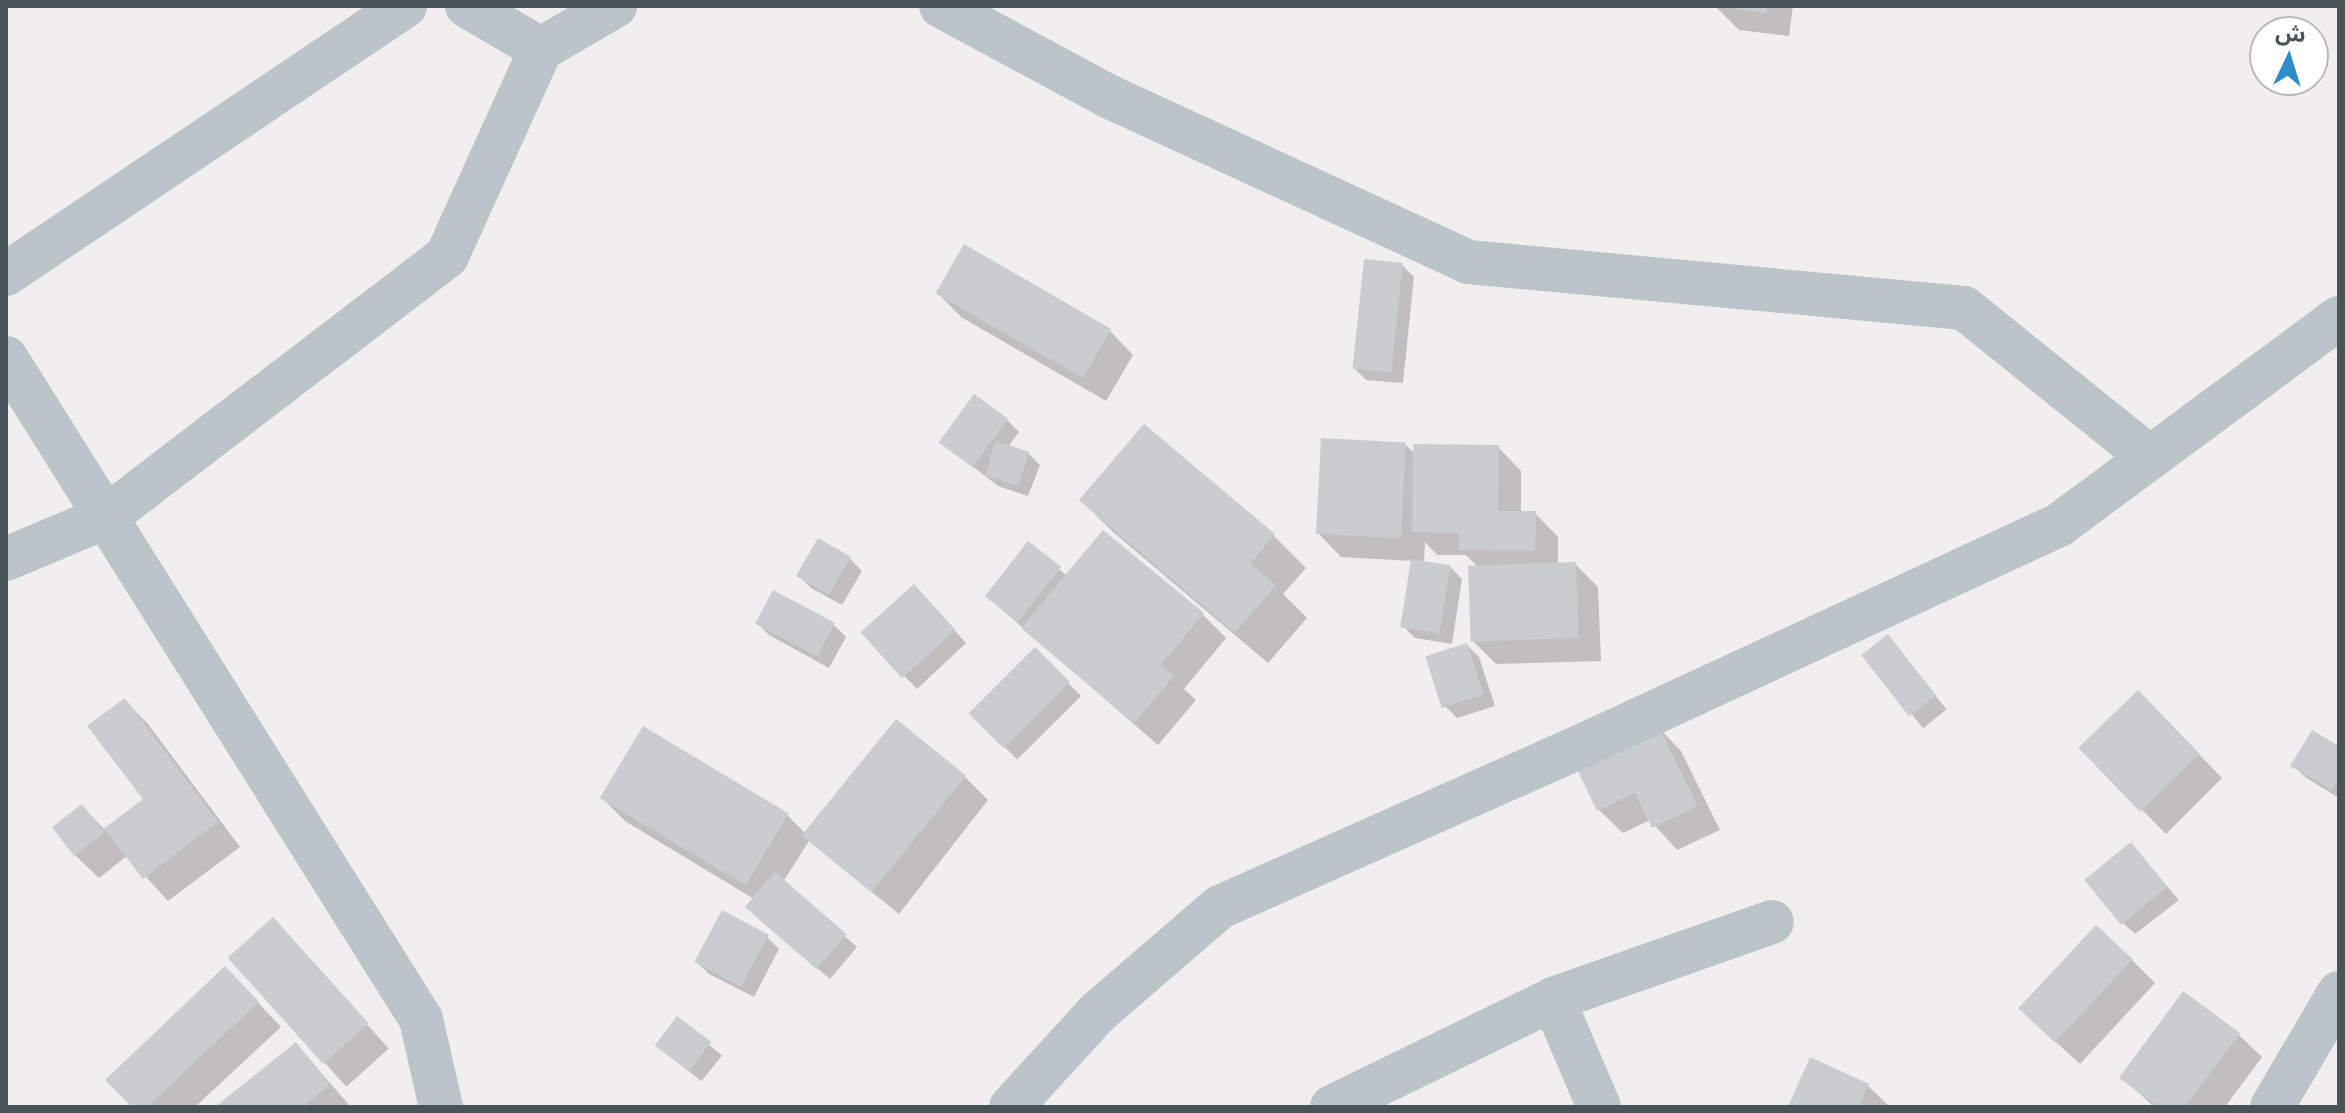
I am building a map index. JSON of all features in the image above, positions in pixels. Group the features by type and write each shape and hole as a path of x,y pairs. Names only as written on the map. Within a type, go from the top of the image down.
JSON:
{"street":[{"path":"6,274 405,6"},
{"path":"467,6 541,49"},
{"path":"6,559 106,517 447,256 541,49 615,6"},
{"path":"941,6 1110,97 1468,262 1964,308 2149,457"},
{"path":"1011,1107 1097,1013 1220,907 1586,744 2059,525 2339,318"},
{"path":"6,358 421,1019 441,1107"},
{"path":"1332,1107 1553,999 1772,922"},
{"path":"2272,1107 2339,993"},
{"path":"1553,999 1599,1107"}],"building":[{"path":"1717,6 1767,6 1766,13"},
{"path":"964,244 1111,329 1083,378 936,293"},
{"path":"1364,259 1403,263 1391,372 1353,368"},
{"path":"974,394 1008,419 973,467 939,443"},
{"path":"1144,424 1275,534 1251,563 1276,585 1235,633 1079,500"},
{"path":"1321,438 1406,442 1401,538 1316,534"},
{"path":"996,441 1029,452 1018,486 985,475"},
{"path":"1413,444 1499,445 1498,511 1536,511 1535,551 1459,550 1459,533 1412,532"},
{"path":"1103,530 1204,613 1161,665 1174,676 1134,723 1021,628"},
{"path":"818,538 851,557 829,595 796,576"},
{"path":"1028,541 1061,567 1018,622 985,596"},
{"path":"1411,559 1451,565 1440,633 1400,627"},
{"path":"1576,562 1579,638 1471,642 1468,566"},
{"path":"914,584 955,630 902,678 860,632"},
{"path":"773,590 835,623 817,656 755,624"},
{"path":"1888,634 1936,695 1909,716 1861,655"},
{"path":"1467,643 1484,694 1442,708 1425,657"},
{"path":"1035,647 1070,682 1003,748 969,713"},
{"path":"2138,690 2200,754 2140,812 2078,748"},
{"path":"125,698 218,822 143,879 106,831 74,856 52,827 82,804 102,830 143,799 87,726"},
{"path":"896,719 966,776 872,892 802,836"},
{"path":"1658,725 1698,806 1652,828 1635,793 1597,811 1575,765"},
{"path":"643,726 789,814 745,886 600,798"},
{"path":"2312,730 2339,746 2339,779 2332,790 2290,766"},
{"path":"2131,842 2168,887 2121,925 2084,880"},
{"path":"775,872 847,934 817,969 745,907"},
{"path":"722,910 769,935 741,987 694,962"},
{"path":"273,917 369,1023 323,1064 228,958"},
{"path":"2096,925 2133,959 2055,1042 2018,1008"},
{"path":"225,966 259,1002 147,1107 132,1107 105,1080"},
{"path":"2183,991 2240,1033 2185,1107 2159,1107 2119,1078"},
{"path":"677,1016 711,1042 689,1071 655,1046"},
{"path":"296,1042 330,1084 303,1107 215,1107"},
{"path":"1810,1057 1869,1084 1859,1107 1788,1107"}]}
